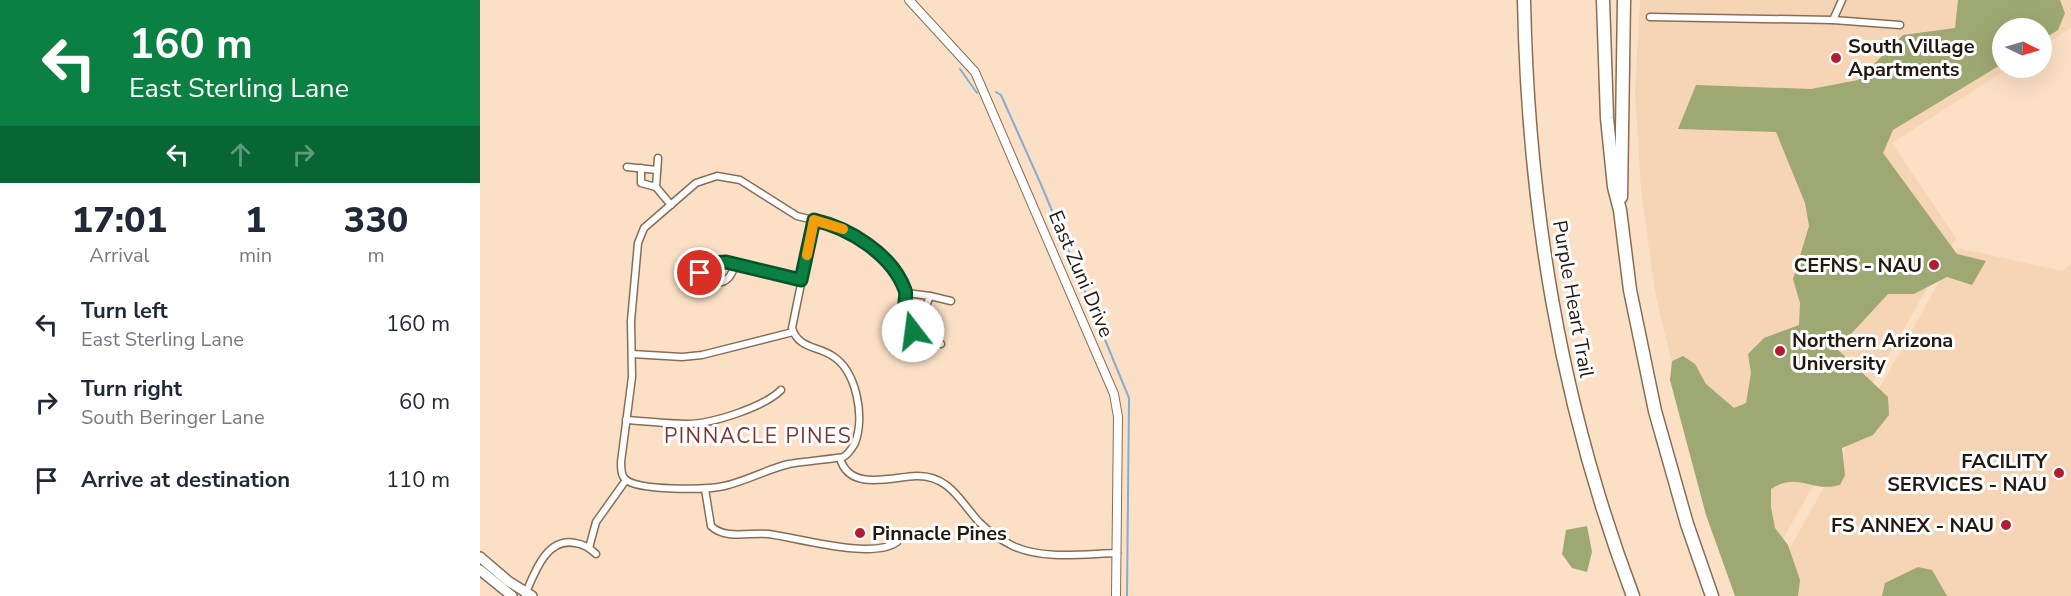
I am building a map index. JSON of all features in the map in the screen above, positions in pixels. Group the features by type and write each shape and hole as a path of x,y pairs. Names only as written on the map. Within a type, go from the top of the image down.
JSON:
{"highway":[{"name":"Purple Heart Trail","path":"1524,0 1525,58 1534,172 1547,278 1581,441 1607,526 1633,596"},
{"path":"1603,0 1607,118 1614,187 1620,210"},
{"path":"1623,0 1620,210 1628,282 1655,411 1687,524 1712,596"}],"main road":[{"path":"480,557 528,595"},
{"path":"480,570 512,596"}],"street":[{"name":"East Zuni Drive","path":"909,0 975,72 1114,394 1118,417 1116,596"},
{"path":"1833,20 1842,0"},
{"path":"1650,16 1761,17 1900,25"},
{"path":"656,187 658,158"},
{"path":"627,167 657,170"},
{"path":"640,168 641,183 656,187 671,205"},
{"path":"814,220 793,315 793,332 802,344 836,359 854,388 858,408 857,436 848,453 840,458 794,463 726,486 705,489 638,484 626,480 621,468 632,354 631,321 639,237 644,228 696,183 723,177 740,180 788,211 837,226 853,234 884,261 907,292 951,301"},
{"path":"689,284 716,262 735,264 801,280"},
{"path":"700,273 710,282 721,283 730,278 735,264"},
{"path":"907,292 905,304 910,323 917,336 941,344"},
{"path":"910,323 922,316 930,296"},
{"path":"632,354 682,357 702,355 793,332"},
{"path":"626,420 696,423 764,404 782,390"},
{"path":"840,458 846,470 866,480 915,476 939,480 956,491 970,512 990,532 1025,550 1047,554 1117,553"},
{"path":"589,548 596,522 626,480"},
{"path":"705,489 711,526 722,533 768,534 811,544 875,549 887,548 897,542"},
{"path":"528,595 536,570 553,547 568,542 589,548 596,554"}],"shaded area":[{"name":"Northern Arizona University","path":"1640,0 2071,0 2071,28 2052,40 2052,18 1992,18 1993,78 1892,143 1956,238 1750,596 1683,410 1655,292 1641,190 1635,92"},
{"name":"Northern Arizona University","path":"1958,248 2062,271 2071,264 2071,596 1763,596"}],"green space":[{"path":"1958,0 2060,0 2065,13 2058,30 2052,34 2052,18 1992,18 1992,70 1893,130 1883,153 1957,254 1986,261 1972,285 1947,277 1914,294 1888,294 1837,349 1888,397 1889,415 1873,435 1842,448 1845,475 1840,485 1830,487 1789,482 1771,489 1771,507 1775,528 1788,545 1800,580 1798,596 1735,596 1706,515 1670,380 1672,361 1683,356 1695,364 1706,384 1734,408 1746,403 1751,373 1748,354 1764,338 1799,325 1800,303 1793,279 1809,226 1805,203 1776,132 1678,129 1696,85 1811,89 1858,80 1903,35 1955,28"},
{"path":"1587,526 1592,552 1587,572 1572,568 1562,554 1566,530"},
{"path":"1918,567 1932,570 1947,596 1882,596 1885,583"}],"waterway":[{"path":"960,69 977,93"},
{"path":"996,92 1001,95 1043,189 1129,398 1127,596"}],"slow traffic":[{"path":"807,255 814,220 843,229"}],"place":[{"name":"South Village Apartments","path":"1836,58"},
{"name":"CEFNS - NAU","path":"1934,265"},
{"name":"Northern Arizona University","path":"1780,351"},
{"name":"FACILITY SERVICES - NAU","path":"2059,473"},
{"name":"FS ANNEX - NAU","path":"2006,525"},
{"name":"Pinnacle Pines","path":"860,533"}],"district":[{"name":"PINNACLE PINES","path":"758,436"}],"route":[{"path":"700,273 711,263 726,262 801,280 814,220 837,226 853,234 884,261 900,281 907,292 905,308 913,331"}]}
